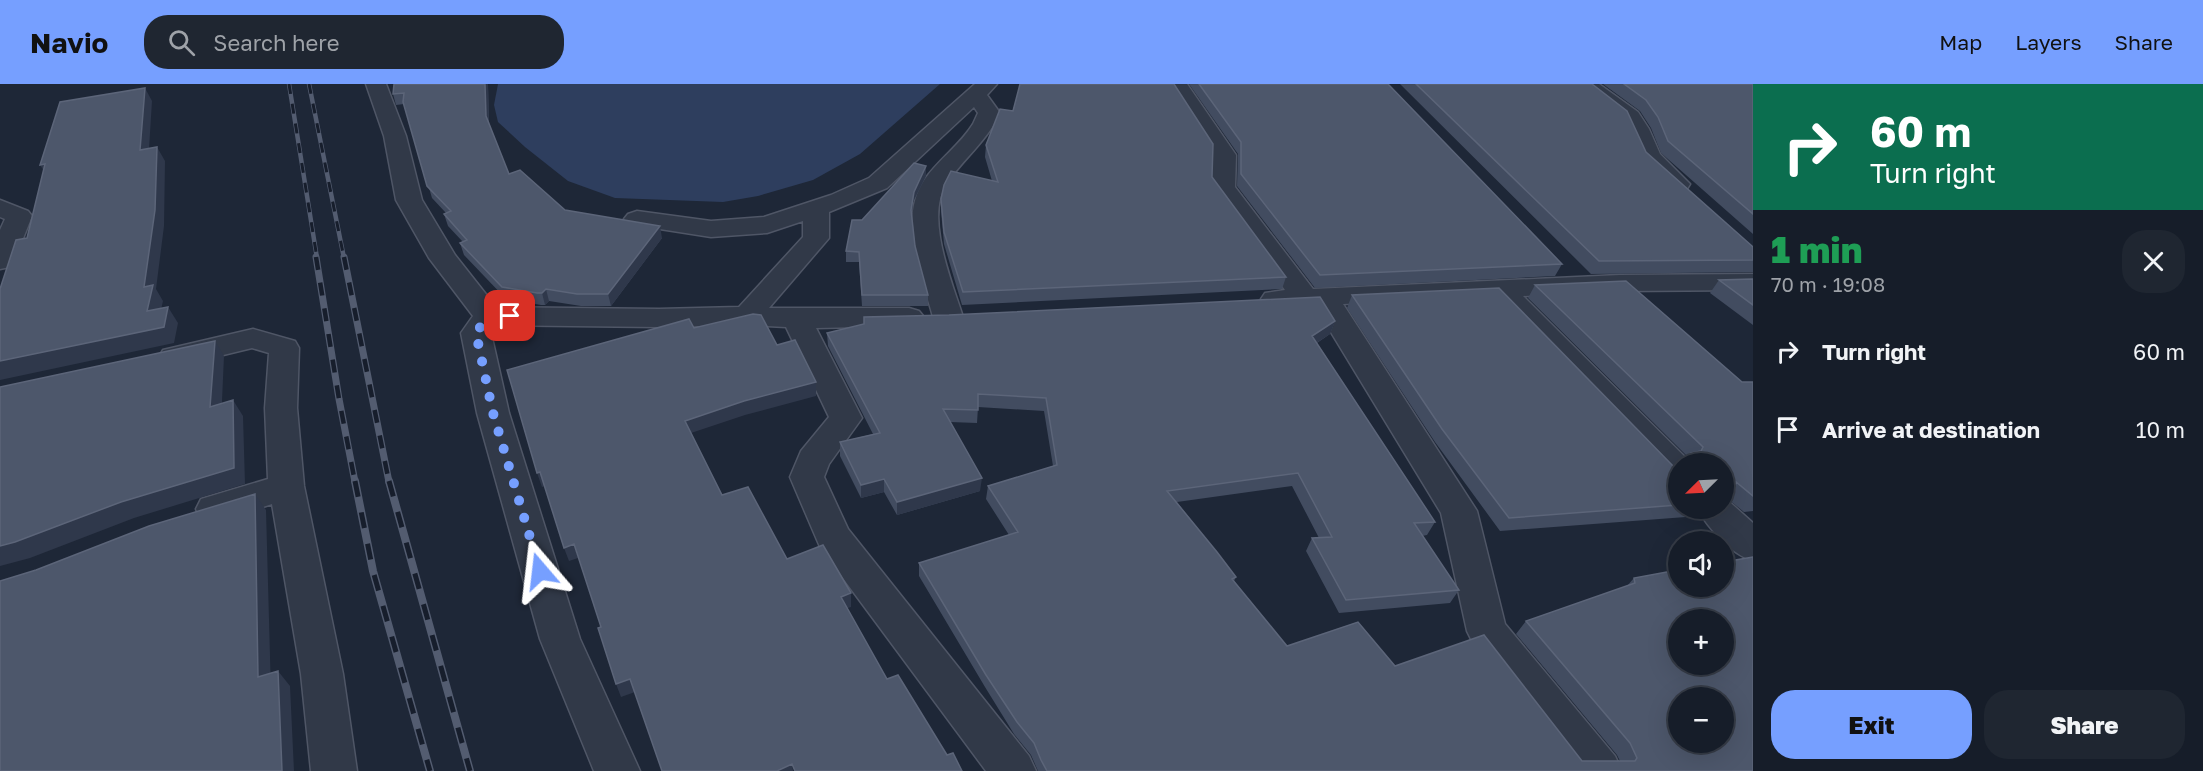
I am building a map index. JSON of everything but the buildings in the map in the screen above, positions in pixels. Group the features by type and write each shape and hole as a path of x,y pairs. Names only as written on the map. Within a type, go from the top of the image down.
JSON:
{"street":[{"path":"376,84 395,136 409,200 442,258 488,316"},
{"path":"1177,84 1224,155 1223,188 1314,297 1459,511 1487,631 1599,771"},
{"path":"1586,84 1630,117 1638,129 1648,157 1692,196"},
{"path":"488,316 659,318 747,316 797,320 960,316 928,244 924,217 934,184 983,128 988,113 982,89 878,183 816,208 767,225 711,229 637,219"},
{"path":"0,208 19,216 0,261"},
{"path":"747,316 816,238 816,208"},
{"path":"1559,260 1583,285"},
{"path":"1245,301 1583,285 1753,282"},
{"path":"1500,289 1668,461"},
{"path":"488,316 476,333 493,413 560,639 617,771"},
{"path":"797,320 846,418 813,460 807,477 833,537 1013,771"},
{"path":"148,362 253,338 284,348 281,408 286,486 322,674 333,771"},
{"path":"180,520 286,486"},
{"path":"1726,519 1753,546"}],"water":[{"path":"498,84 940,84 860,154 813,180 758,196 723,202 615,198 568,181 498,122 494,105"}],"railway":[{"path":"289,84 317,258"},
{"path":"309,84 344,258"},
{"path":"316,257 355,482"},
{"path":"344,257 389,482"},
{"path":"355,481 373,571 430,771"},
{"path":"389,481 470,771"}],"route":[{"path":"510,316 488,316 476,333 493,413 540,571"}]}
